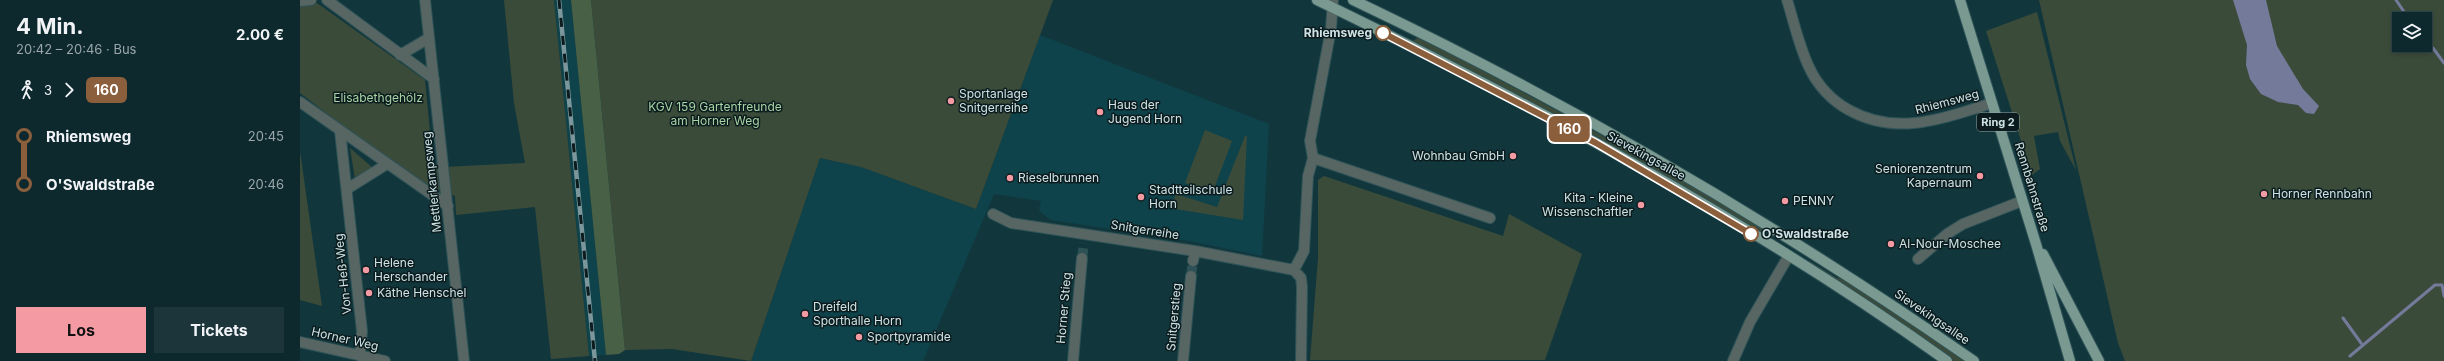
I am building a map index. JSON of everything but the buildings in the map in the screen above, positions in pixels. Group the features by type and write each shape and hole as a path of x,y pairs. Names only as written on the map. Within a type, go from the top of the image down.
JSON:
{"main road":[{"name":"Sievekingsallee","path":"1317,0 1333,4 1596,143 1686,194 1788,257 1947,361"},
{"name":"Sievekingsallee","path":"1353,0 1559,104 1684,175 1797,244 1974,361"},
{"name":"Rennbahnstraße","path":"1960,0 2036,244 2068,359"},
{"path":"1788,257 1797,244"},
{"name":"Rennbahnstraße","path":"2036,244 2056,276 2099,361"}],"street":[{"path":"300,1 311,0"},
{"path":"327,0 434,79"},
{"name":"Mettlerkampsweg","path":"425,0 464,361"},
{"name":"Rhiemsweg","path":"1787,0 1802,49 1814,77 1839,105 1859,116 1885,124 1914,124 1944,118 1992,103"},
{"path":"1301,361 1302,287 1301,278 1294,270 1304,251 1308,176 1313,158 1310,141 1331,29 1333,4"},
{"path":"400,55 429,38"},
{"path":"300,102 386,164 448,206"},
{"name":"Von-Heß-Weg","path":"340,131 362,331 360,356"},
{"path":"1313,158 1490,218"},
{"path":"347,189 386,164"},
{"path":"1918,259 1947,234 1963,224 2022,201"},
{"name":"Snitgerreihe","path":"993,214 1011,223 1085,238 1194,256 1294,270"},
{"path":"1733,361 1750,322 1788,257"},
{"name":"Horner Stieg","path":"1072,361 1082,258"},
{"name":"Snitgerstieg","path":"1183,361 1191,276"},
{"name":"Horner Weg","path":"300,342 385,361"}],"shaded area":[{"path":"554,0 571,0 606,355 589,356"},
{"path":"2233,0 2266,0 2277,46 2303,89 2319,106 2314,114 2306,113 2298,105 2278,102 2261,94 2250,79 2246,65 2247,45"},
{"name":"Stadtteilschule Horn","path":"1040,35 1269,124 1262,256 1189,241 1051,220 1039,211 1041,201 994,194 923,361 751,361 820,158 861,167 976,209"}],"green space":[{"name":"Elisabethgehölz","path":"504,0 554,0 589,356 551,359 535,207 456,215 455,196 436,189 395,165 300,93 300,4 317,3 425,80 433,163 443,167 525,163 514,103"},
{"path":"571,0 591,0 625,350 619,354 606,355"},
{"name":"KGV 159 Gartenfreunde am Horner Weg","path":"591,0 1053,0 976,209 861,167 820,158 751,361 672,349 625,350"},
{"name":"Horner Rennbahn","path":"2039,0 2444,0 2444,361 2125,361 2118,343"},
{"path":"2037,12 2076,170 2060,141 2058,132 2034,136 2040,169 2032,175 1986,31"},
{"path":"1419,37 1594,131 1767,231 1763,236 1590,136 1413,41"},
{"path":"1205,130 1232,141 1212,194 1185,183"},
{"path":"1245,136 1247,136 1243,220 1169,208 1170,201 1173,201 1176,194 1217,207"},
{"path":"350,148 373,168 355,179"},
{"path":"300,151 322,306 300,300"},
{"path":"1324,176 1503,236 1509,214 1582,254 1545,360 1310,360 1318,258 1318,180"},
{"path":"1809,261 1837,278 1845,279 1966,361 1954,361 1808,264"}],"waterway":[{"path":"2396,0 2404,12"},
{"path":"2433,48 2444,63"},
{"path":"2350,356 2435,285 2442,285 2444,296"},
{"path":"2343,318 2361,343"}],"tunnel":[{"path":"1082,258 1084,243"},
{"path":"1191,276 1193,261"}],"railway":[{"path":"559,0 595,361"}],"bus line":[{"name":"160","path":"1383,33 1531,108 1596,143 1686,194 1751,234"}],"place":[{"name":"Rhiemsweg","path":"1383,33"},
{"name":"Sportanlage Snitgerreihe","path":"951,101"},
{"name":"Haus der Jugend Horn","path":"1100,112"},
{"name":"Wohnbau GmbH","path":"1513,156"},
{"name":"Seniorenzentrum Kapernaum","path":"1980,176"},
{"name":"Rieselbrunnen","path":"1010,178"},
{"name":"Horner Rennbahn","path":"2264,194"},
{"name":"Stadtteilschule Horn","path":"1141,197"},
{"name":"PENNY","path":"1785,201"},
{"name":"Kita - Kleine Wissenschaftler","path":"1641,205"},
{"name":"O'Swaldstraße","path":"1751,234"},
{"name":"Al-Nour-Moschee","path":"1891,244"},
{"name":"Helene Herschander","path":"366,270"},
{"name":"Käthe Henschel","path":"369,293"},
{"name":"Dreifeld Sporthalle Horn","path":"805,314"},
{"name":"Sportpyramide","path":"859,337"}]}
